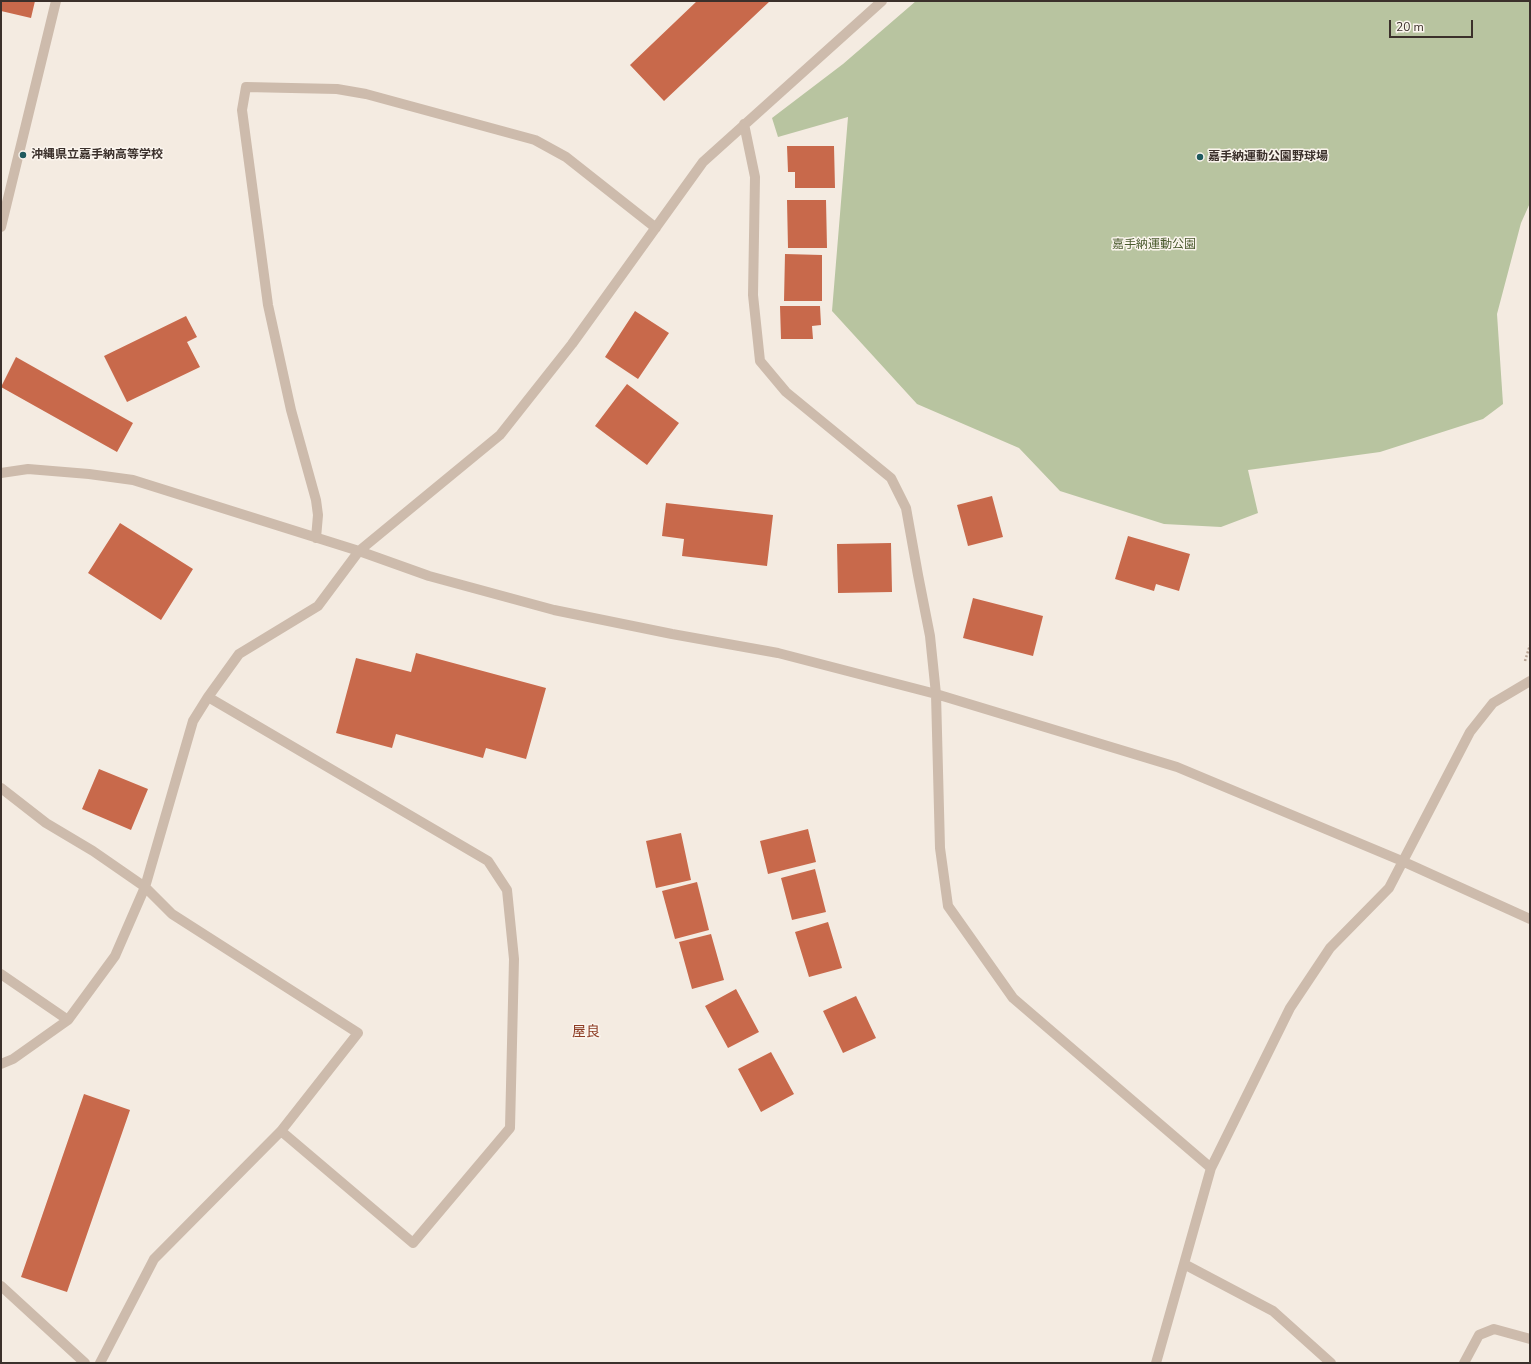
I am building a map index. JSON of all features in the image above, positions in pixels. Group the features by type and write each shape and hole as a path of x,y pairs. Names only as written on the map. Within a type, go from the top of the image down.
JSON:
{"street":[{"path":"1,227 56,1"},
{"path":"1,1064 13,1060 68,1020 115,956 145,887 193,721 208,697 239,654 318,606 359,551 500,435 572,344 703,162 882,1"},
{"path":"316,538 318,515 316,500 291,410 268,305 242,110 246,86 344,90 366,94 535,140 566,157 656,228"},
{"path":"744,124 755,178 753,295 760,361 786,392 892,478 906,508 930,636 936,694 940,848 948,906 1013,998 1211,1168"},
{"path":"1,473 28,469 89,474 133,480 359,551 429,576 554,610 778,654 936,694 1177,767 1402,861 1530,919"},
{"path":"1156,1363 1211,1168 1290,1008 1330,948 1389,888 1470,732 1493,703 1530,681"},
{"path":"208,697 488,861 507,890 514,959 510,1128 413,1243 281,1131"},
{"path":"1,788 46,823 93,851 145,887 172,914 358,1033 281,1131 154,1258 100,1363"},
{"path":"1,974 68,1020"},
{"path":"1184,1264 1272,1312 1331,1363"},
{"path":"1,1286 85,1363"},
{"path":"1464,1363 1479,1335 1494,1329 1530,1339"}],"green space":[{"name":"嘉手納運動公園野球場","path":"916,1 1530,1 1530,203 1521,223 1497,314 1503,404 1483,419 1380,452 1248,470 1258,513 1221,527 1164,524 1060,491 1019,448 917,404 832,311 848,117 778,137 772,118 843,64"}],"building":[{"path":"1,1 35,1 31,18 1,11"},
{"path":"697,1 770,1 664,101 630,65"},
{"path":"787,146 834,146 835,188 795,188 795,172 788,172"},
{"path":"787,200 826,200 827,248 788,248"},
{"path":"785,254 822,255 822,301 784,301"},
{"path":"780,306 820,306 821,325 812,326 813,339 781,339"},
{"path":"635,311 669,333 638,379 605,357"},
{"path":"186,316 197,337 187,342 200,367 127,402 104,356"},
{"path":"16,357 133,423 117,452 1,387"},
{"path":"627,384 679,423 647,465 595,426"},
{"path":"992,496 1003,537 968,546 957,505"},
{"path":"666,503 773,515 767,566 682,556 684,539 662,536"},
{"path":"120,523 193,569 161,620 88,573"},
{"path":"1128,536 1190,554 1179,591 1156,584 1154,591 1115,579"},
{"path":"891,543 892,592 838,593 837,544"},
{"path":"973,598 1043,616 1033,656 963,638"},
{"path":"416,653 546,688 526,759 486,748 483,758 396,734 392,748 336,733 356,658 411,672"},
{"path":"99,769 148,789 131,830 82,809"},
{"path":"808,829 816,862 768,874 760,841"},
{"path":"681,833 691,880 656,888 646,841"},
{"path":"815,869 826,912 792,920 781,878"},
{"path":"697,882 709,930 675,939 662,891"},
{"path":"828,922 842,968 809,977 795,932"},
{"path":"711,934 724,980 692,989 679,942"},
{"path":"736,989 759,1032 728,1048 705,1006"},
{"path":"856,996 876,1038 843,1053 823,1011"},
{"path":"771,1052 794,1094 761,1112 738,1069"},
{"path":"84,1094 130,1110 67,1292 21,1277"}],"place":[{"name":"沖縄県立嘉手納高等学校","path":"23,155"},
{"name":"嘉手納運動公園野球場","path":"1200,157"}],"district":[{"name":"屋良","path":"586,1033"}],"park label":[{"name":"嘉手納運動公園","path":"1154,245"}]}
